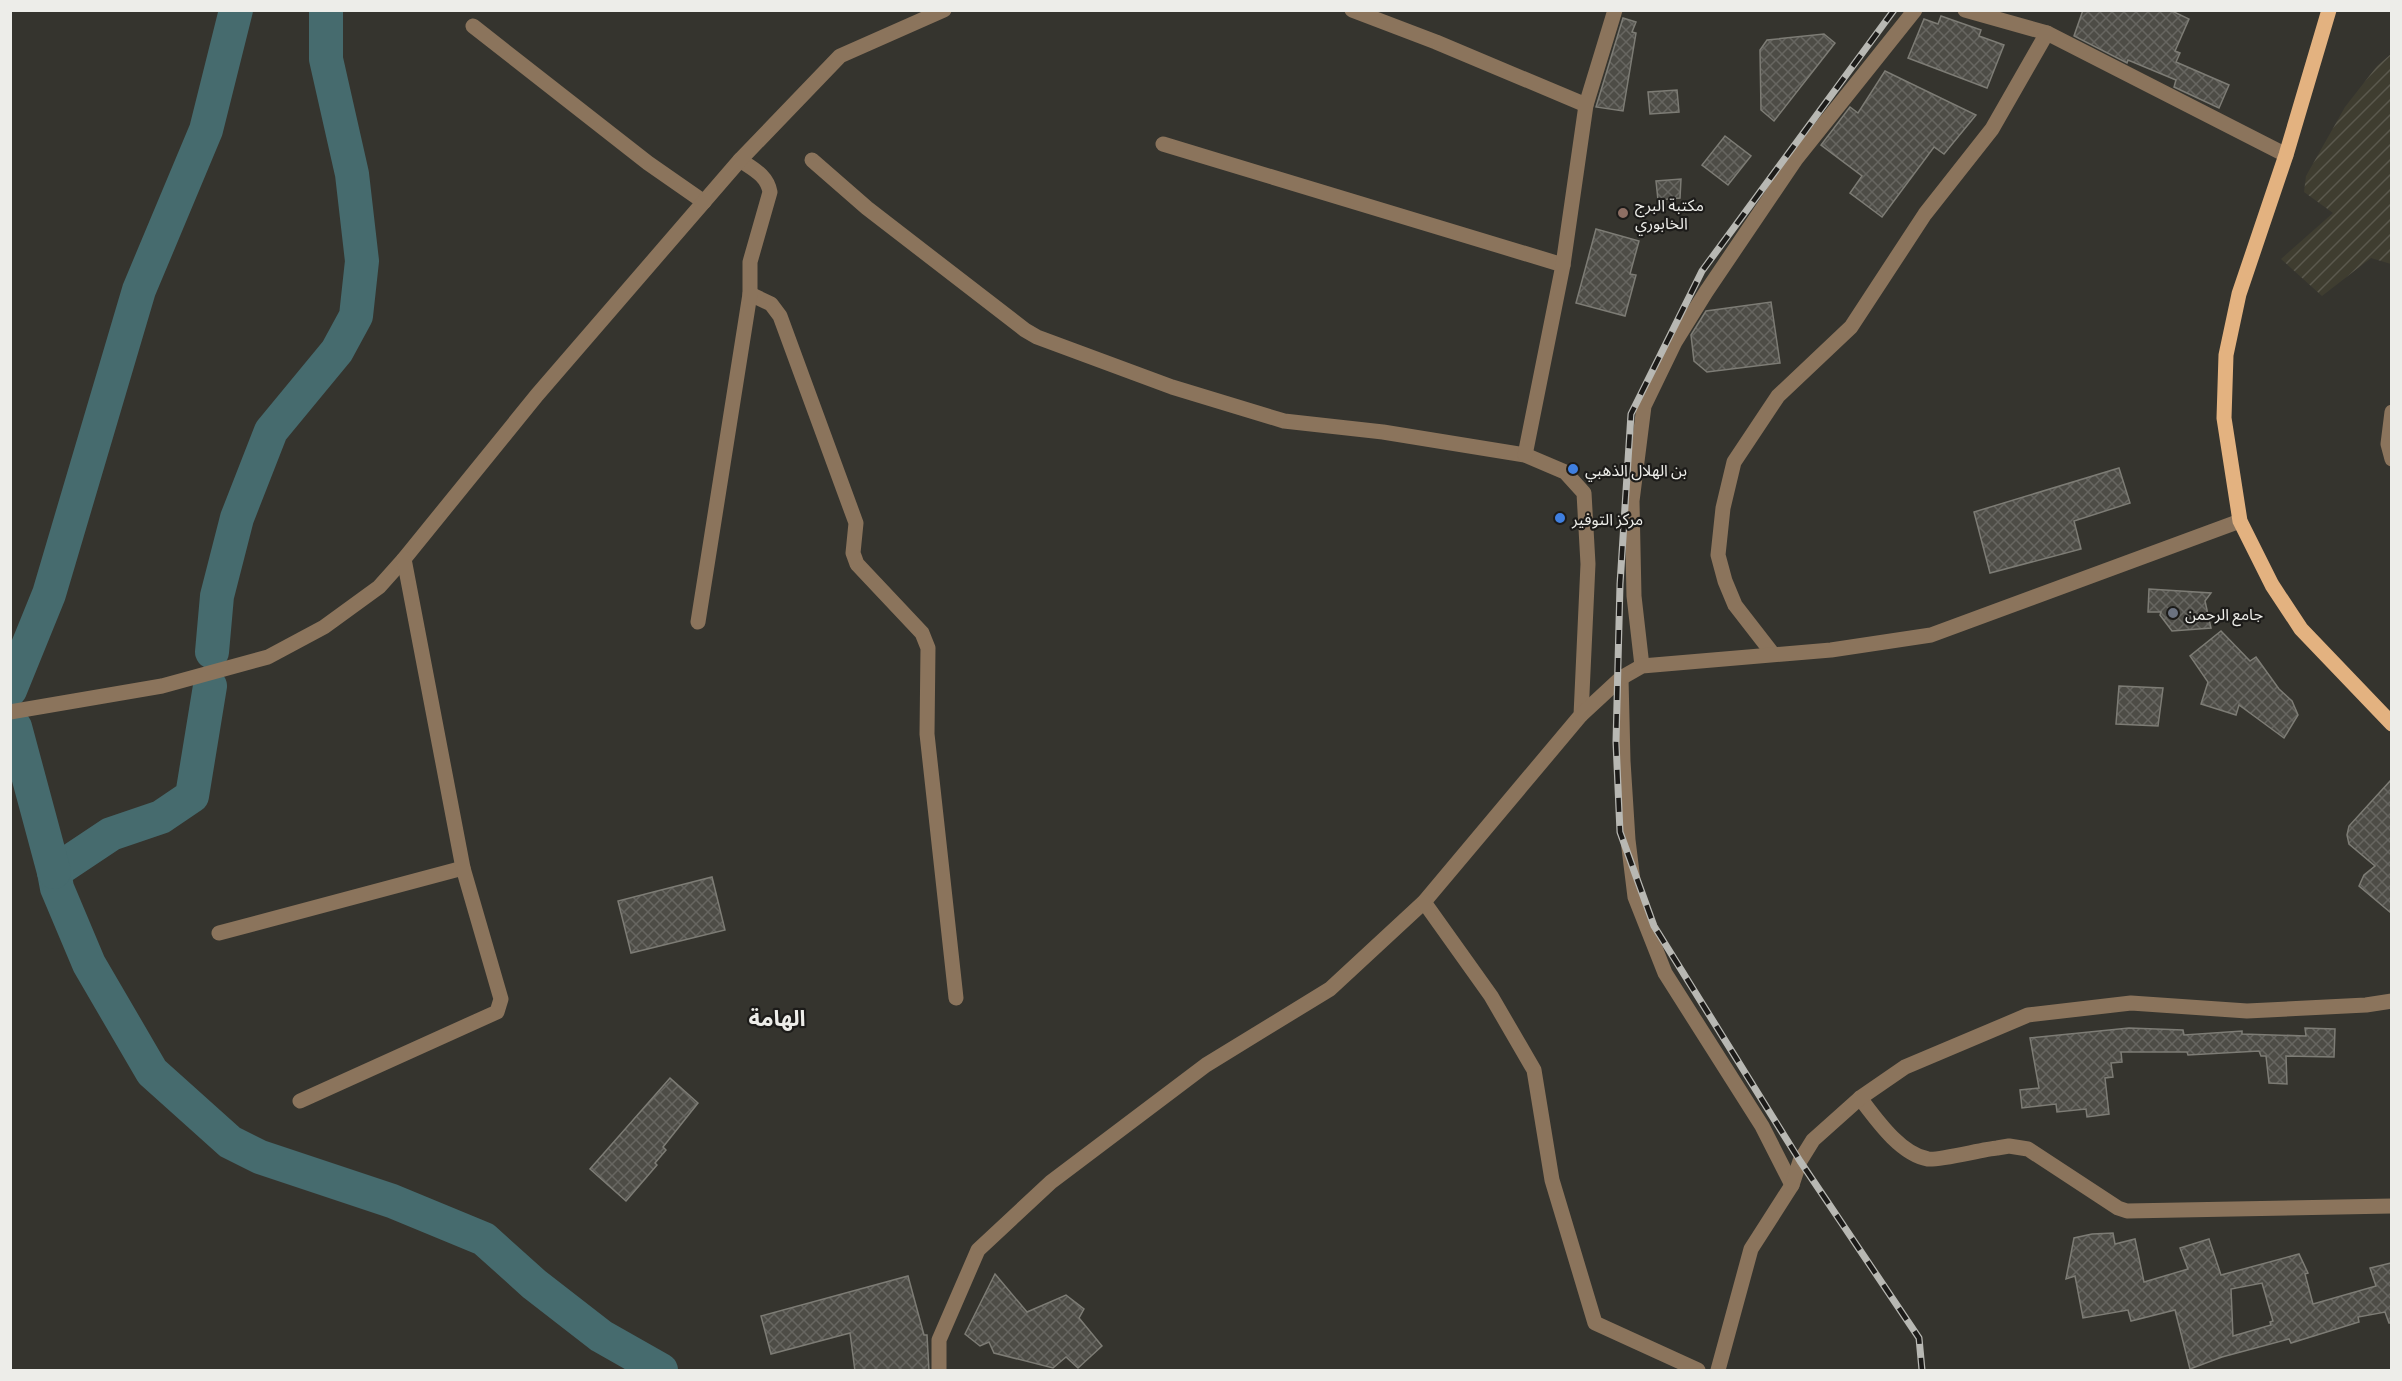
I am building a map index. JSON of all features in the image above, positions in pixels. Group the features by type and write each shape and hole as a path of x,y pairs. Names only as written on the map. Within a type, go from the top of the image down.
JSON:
{"main road":[{"path":"2329,10 2286,155 2239,294 2226,355 2224,418 2231,479 2240,521 2272,585 2301,628 2391,724"}],"street":[{"path":"10,712 162,687 268,657 324,627 379,587 537,394 740,160 840,56 944,10"},
{"path":"1352,10 1436,42 1586,105"},
{"path":"1525,454 1563,265 1586,105 1615,10"},
{"path":"1642,666 1634,596 1632,501 1644,406 1676,342 1700,302 1796,159 1915,10"},
{"path":"1965,10 2047,33 2286,155"},
{"path":"473,26 648,163 704,202"},
{"path":"1773,654 1735,605 1718,555 1723,508 1734,462 1778,396 1851,327 1925,214 1992,129 2047,33"},
{"path":"1163,144 1563,265"},
{"path":"698,622 750,294 750,262 770,192 768,184 760,173 740,160"},
{"path":"812,160 867,208 1037,337 1172,387 1284,421 1383,432 1525,454 1565,472 1584,493 1588,564 1581,715"},
{"path":"750,294 771,304 780,316 856,523 853,553 857,564 922,633 928,648 927,734 956,998"},
{"path":"2391,412 2388,444 2391,459"},
{"path":"939,1371 939,1340 978,1250 1051,1182 1206,1065 1330,989 1424,902 1581,715 1621,678 1642,666 1831,650 1930,635 2240,521"},
{"path":"300,1101 497,1012 501,999 463,868 404,559"},
{"path":"1621,678 1624,772 1635,897 1665,973 1762,1126 1792,1185"},
{"path":"219,933 463,868"},
{"path":"1424,902 1491,996 1534,1070 1552,1180 1595,1323 1698,1371"},
{"path":"1718,1371 1751,1249 1792,1185 1800,1161 1813,1140 1860,1098 1905,1067 2028,1015 2131,1003 2247,1011 2366,1005 2391,1000"},
{"path":"1860,1098 1886,1132 1907,1149 1929,1160 2009,1146 2028,1149 2118,1208 2127,1211 2391,1206"}],"shaded area":[{"path":"2391,54 2391,264 2371,258 2322,296 2281,259 2333,213 2304,192 2306,176 2345,107 2377,66"}],"building":[{"path":"2083,10 2170,10 2189,19 2175,51 2180,53 2176,62 2229,85 2219,108 2174,87 2176,80 2128,60 2127,63 2074,36"},
{"path":"1941,16 1981,30 1979,36 2004,45 1987,88 1908,58 1924,19 1938,24"},
{"path":"1623,18 1636,22 1632,32 1636,33 1623,111 1596,107"},
{"path":"1824,34 1835,43 1774,121 1761,110 1760,50 1767,40"},
{"path":"1885,71 1976,115 1944,154 1934,147 1882,217 1850,193 1862,176 1821,145 1850,107 1858,113"},
{"path":"1677,90 1679,112 1650,114 1648,92"},
{"path":"1725,136 1751,156 1728,185 1702,165"},
{"path":"1681,179 1680,198 1658,200 1656,181"},
{"path":"1596,229 1639,241 1630,274 1636,275 1625,316 1576,303"},
{"path":"1771,302 1780,363 1707,372 1694,361 1691,335 1706,311"},
{"path":"2119,468 2130,503 2074,521 2081,549 1990,573 1974,512"},
{"path":"2149,589 2211,593 2205,601 2211,628 2172,631 2160,615 2161,612 2148,612"},
{"path":"2221,631 2250,661 2256,657 2279,689 2292,701 2298,715 2284,738 2239,705 2236,715 2201,704 2208,682 2190,656"},
{"path":"2119,686 2163,688 2158,726 2116,724"},
{"path":"2391,780 2391,913 2359,886 2364,875 2375,866 2349,844 2347,835 2349,826"},
{"path":"712,877 725,930 631,953 618,901"},
{"path":"2129,1028 2183,1030 2184,1035 2242,1031 2242,1034 2306,1036 2305,1028 2335,1029 2334,1057 2286,1056 2287,1084 2269,1083 2266,1056 2261,1056 2259,1051 2188,1055 2187,1052 2121,1052 2122,1062 2111,1063 2113,1077 2105,1078 2109,1114 2087,1117 2086,1109 2057,1112 2056,1104 2022,1108 2020,1090 2039,1088 2030,1038"},
{"path":"670,1078 698,1103 663,1147 666,1150 655,1163 657,1165 626,1201 590,1169"},
{"path":"2113,1233 2115,1244 2135,1239 2144,1282 2188,1269 2180,1248 2209,1239 2221,1275 2299,1254 2308,1273 2305,1274 2313,1304 2376,1286 2370,1268 2391,1263 2391,1323 2385,1312 2358,1317 2359,1322 2291,1343 2289,1339 2222,1357 2190,1369 2175,1310 2131,1321 2128,1310 2083,1318 2075,1276 2066,1279 2074,1238","holes":["2262,1283 2273,1321 2270,1322 2271,1325 2233,1336 2231,1289"]},
{"path":"995,1274 1027,1312 1066,1295 1084,1309 1079,1318 1102,1346 1078,1368 1066,1357 1053,1368 994,1353 989,1342 980,1346 965,1334"},
{"path":"908,1276 924,1335 927,1335 929,1371 855,1371 850,1333 771,1354 761,1316"}],"waterway":[{"path":"10,690 49,594 139,290 206,130 236,10"},
{"path":"212,652 217,596 237,518 271,431 337,351 356,316 362,261 352,174 326,59 326,10"},
{"path":"210,686 192,796 161,817 111,834 54,872 57,888 89,964 152,1072 230,1142 260,1157 392,1201 484,1239 534,1284 601,1336 661,1370"},
{"path":"15,727 54,872"}],"railway":[{"path":"1894,10 1702,271 1631,414 1620,584 1616,742 1620,832 1654,926 1800,1161 1919,1338 1922,1370"}],"place":[{"name":"مكتبة البرج الخابوري","path":"1623,213"},
{"name":"بن الهلال الذهبي","path":"1573,469"},
{"name":"مركز التوفير","path":"1560,518"},
{"name":"جامع الرحمن","path":"2173,613"}],"district":[{"name":"الهامة","path":"777,1017"}]}
